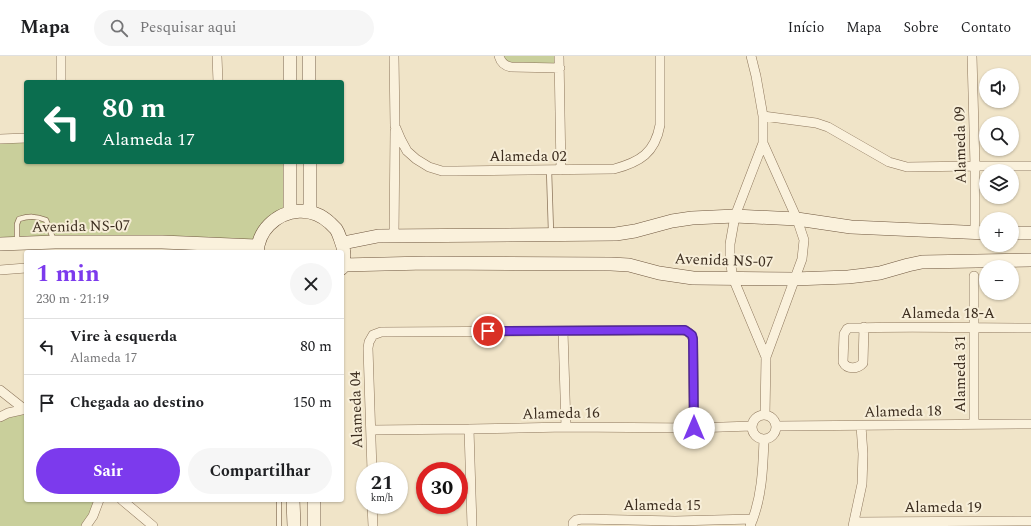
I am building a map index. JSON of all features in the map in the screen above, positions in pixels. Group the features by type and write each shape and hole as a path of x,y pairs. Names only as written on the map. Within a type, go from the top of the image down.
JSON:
{"street":[{"path":"61,56 61,80"},
{"path":"218,56 218,80"},
{"path":"290,56 290,80"},
{"path":"309,56 309,80"},
{"name":"Alameda 02","path":"394,56 395,126 401,140 416,159 429,167 442,171 614,169 628,165 642,158 653,147 658,136 660,125 660,56"},
{"path":"499,56 502,62 511,68 560,68"},
{"path":"559,56 561,170"},
{"path":"751,56 763,116 763,143 735,216 730,244 730,260 733,278 766,357"},
{"name":"Alameda 09","path":"972,56 975,166 979,212"},
{"path":"763,116 816,123 828,127 889,162 907,167 1031,166"},
{"path":"394,236 395,126"},
{"path":"0,138 24,138"},
{"path":"763,143 797,219 804,240 802,259 766,357 765,415"},
{"path":"290,164 290,212"},
{"path":"310,164 310,212"},
{"path":"257,249 264,231 275,219 290,212 300,211 310,212 325,218 336,229 343,243 344,250"},
{"path":"343,243 378,236 616,234 635,231 672,221 692,218 735,216 797,219 851,227 979,233"},
{"path":"1019,233 1031,233"},
{"name":"Avenida NS-07","path":"0,244 55,242 162,242 257,249"},
{"name":"Avenida NS-07","path":"162,242 182,250"},
{"name":"Avenida NS-07","path":"344,266 426,263 611,264 629,265 659,273 693,278 794,279 865,275 922,262 1031,260"},
{"path":"0,270 24,268"},
{"name":"Alameda 31","path":"974,276 974,424"},
{"name":"Alameda 18-A","path":"864,328 1031,328"},
{"path":"566,427 563,331 682,330 689,332 693,339 694,428"},
{"name":"Alameda 04","path":"372,462 368,348 369,342 373,335 381,332 563,331"},
{"path":"0,391 24,408"},
{"path":"0,391 5,400 4,415 24,409"},
{"path":"765,415 774,420 776,426 774,434 764,439 755,435 752,426 755,419 765,415"},
{"name":"Alameda 18","path":"776,426 1031,424"},
{"name":"Alameda 16","path":"371,430 566,427 694,428 752,426"},
{"path":"854,524 862,484 863,454 861,426"},
{"path":"469,429 472,526"},
{"path":"752,522 762,484 764,439"},
{"path":"86,526 93,516 98,502"},
{"path":"123,502 153,526"},
{"path":"293,502 294,526"},
{"path":"314,502 314,526"},
{"path":"372,514 373,526"},
{"name":"Alameda 15","path":"573,525 576,520 582,519 626,523 675,521 752,522"},
{"name":"Alameda 19","path":"854,524 1031,521"}],"lane":[{"path":"550,170 551,234"},
{"path":"17,243 17,224 19,219 27,216 38,216 46,220 55,242"},
{"path":"279,502 279,526"}],"green space":[{"path":"499,56 559,56 560,68 511,67"},
{"path":"0,138 24,138 24,164 290,164 290,212 257,246 0,244"},
{"path":"24,411 24,502 98,502 86,526 0,526 0,417"}],"route":[{"path":"488,331 685,330 692,335 693,339 694,428"}]}
